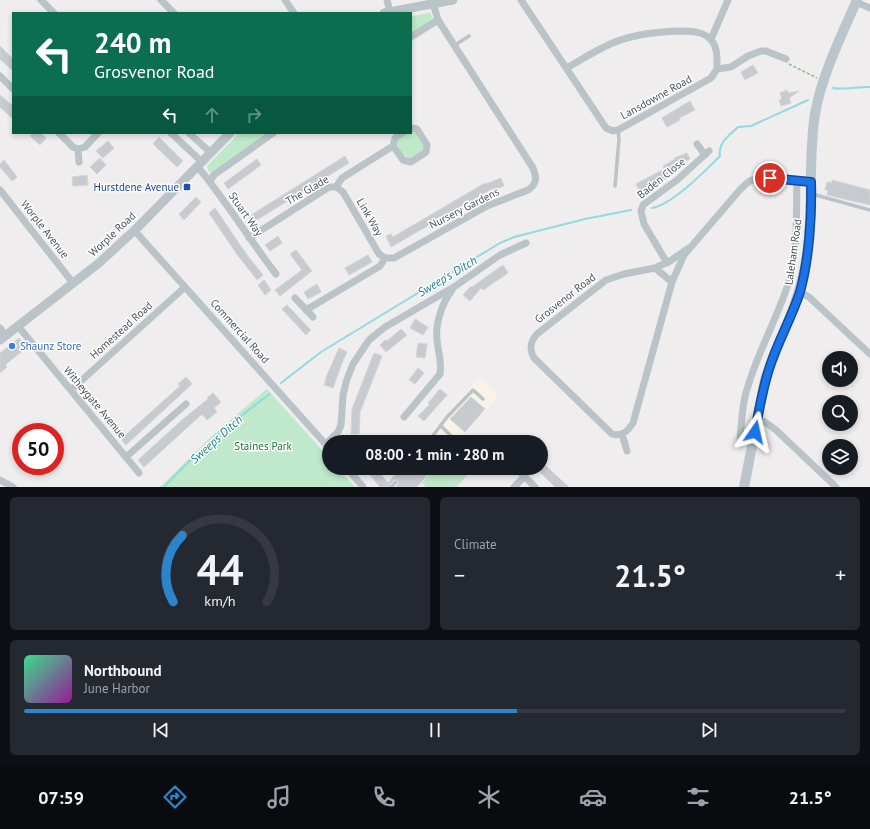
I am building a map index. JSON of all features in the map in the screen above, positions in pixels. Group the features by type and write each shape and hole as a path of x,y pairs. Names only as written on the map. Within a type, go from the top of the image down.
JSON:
{"main road":[{"name":"Laleham Road","path":"744,487 764,386 770,364 800,292 806,265 815,115 821,80 856,1"}],"street":[{"path":"41,0 53,12"},
{"path":"161,0 173,12"},
{"path":"285,0 293,12"},
{"path":"387,0 387,12 453,0"},
{"name":"Lansdowne Road","path":"522,0 606,128 613,131 618,130 711,78 717,69 731,67 748,56 760,51 766,51 786,59"},
{"path":"711,39 728,0"},
{"path":"856,1 870,8"},
{"name":"Nursery Gardens","path":"306,310 380,266 385,258 394,258 487,206 528,190 533,187 536,181 536,175 533,168 438,20 433,3"},
{"path":"412,36 438,20"},
{"path":"567,68 603,47 626,38 657,32 685,31 700,33 711,39 716,50 717,69"},
{"path":"0,76 12,88"},
{"path":"393,146 403,160 411,162 426,152 427,145 417,129 412,128"},
{"path":"60,134 78,149 85,147 97,134"},
{"path":"172,134 200,165"},
{"path":"190,134 211,153"},
{"name":"Worple Road","path":"3,338 99,263 200,165 229,134"},
{"path":"210,181 214,175 272,134"},
{"name":"The Glade","path":"249,238 329,187 336,187 342,178 393,146 395,138 401,134"},
{"name":"Baden Close","path":"667,262 644,224 640,211 643,205 677,180 707,153 697,144"},
{"path":"78,149 79,162"},
{"name":"Stuart Way","path":"200,165 249,238 276,274"},
{"name":"Grosvenor Road","path":"689,248 655,268 631,272 606,280 537,334 531,342 531,353 541,366 612,434 618,436 622,434 629,429 633,423 672,282 684,255 689,248 746,184 752,180 770,178 811,182"},
{"name":"Laleham Road","path":"753,443 744,441 740,437 743,409 747,387 781,305 790,277 793,261 797,181"},
{"name":"Link Way","path":"336,187 343,192 379,254 385,258"},
{"name":"Worple Avenue","path":"0,190 74,283"},
{"name":"Commercial Road","path":"134,230 322,440"},
{"path":"336,435 341,424 342,394 347,379 353,364 369,340 385,327 454,287 500,254 526,243"},
{"path":"518,246 522,254"},
{"path":"655,268 672,282"},
{"name":"Homestead Road","path":"71,390 185,287"},
{"path":"404,417 440,374 441,366 437,338 440,315 447,296 454,287"},
{"path":"800,292 809,297 870,354"},
{"path":"295,298 313,317"},
{"path":"422,306 430,305 437,308 440,315"},
{"name":"Witheygate Avenue","path":"18,326 139,473"},
{"path":"0,328 3,338"},
{"path":"126,457 186,404"},
{"path":"757,420 765,422 776,430 836,487"},
{"path":"622,434 627,451"},
{"path":"353,475 364,487"},
{"path":"514,487 524,477 535,487"},
{"path":"0,480 13,487"}],"lane":[{"path":"455,45 469,36"},
{"path":"615,186 619,139 618,130"},
{"path":"811,194 870,210"},
{"path":"433,435 473,390 483,399"},
{"path":"440,426 451,435"},
{"path":"391,487 396,482"}],"path":[{"path":"786,59 788,64 821,80"}],"shaded area":[{"path":"477,379 485,381 498,397 464,435 428,435"}],"green space":[{"path":"430,13 433,19 430,24 412,35 412,16"},
{"path":"412,132 416,133 424,145 422,151 411,158 405,156 401,152 397,141 406,134 412,134"},
{"path":"238,134 269,134 214,173 209,172 207,166"},
{"name":"Staines Park","path":"267,389 322,450 322,475 344,475 355,487 160,487 214,434"},
{"path":"429,475 468,475 456,487 426,487 422,483"}],"building":[{"path":"0,46 12,58 12,70 0,59"},
{"path":"753,65 758,73 745,80 741,72"},
{"path":"787,90 788,93 799,91 789,98 791,103 781,106 779,100 782,99 780,93"},
{"path":"0,95 12,105 12,118 0,107"},
{"path":"690,101 695,110 679,118 680,120 667,127 662,118"},
{"path":"32,134 42,134 46,138 40,145 30,136"},
{"path":"159,137 183,161 177,167 153,144"},
{"path":"108,141 114,148 103,158 96,151"},
{"path":"687,153 690,159 683,162 684,164 677,169 678,170 641,193 636,184 664,169 663,166 675,159 674,158"},
{"path":"345,156 349,163 252,223 248,217"},
{"path":"100,158 106,165 97,174 90,167"},
{"path":"257,159 261,165 228,189 224,183"},
{"path":"4,160 17,177 12,181 0,167 0,164"},
{"path":"87,175 88,185 73,186 72,177"},
{"path":"501,178 504,186 493,190 493,188 391,247 386,236 391,234 393,237 485,183 486,184"},
{"path":"832,180 870,190 870,205 827,195 828,191 825,190 827,182 832,183"},
{"path":"196,197 201,202 184,220 179,214"},
{"path":"215,208 247,255 263,275 257,280 236,253 209,213"},
{"path":"278,236 282,243 270,251 265,245"},
{"path":"296,250 312,271 280,296 275,290 302,270 290,254"},
{"path":"368,255 372,262 349,275 345,268"},
{"path":"503,265 508,273 483,290 481,288 470,301 463,295 471,286 472,287"},
{"path":"264,280 271,290 265,295 258,285"},
{"path":"317,284 321,292 308,299 304,292"},
{"path":"287,305 311,330 306,335 282,309"},
{"path":"415,319 428,327 423,335 410,328"},
{"path":"401,329 407,335 386,352 380,345"},
{"path":"19,338 27,347 5,365 7,367 0,373 0,353"},
{"path":"418,343 427,344 425,358 416,357"},
{"path":"339,348 347,352 333,388 324,385"},
{"path":"374,353 382,356 360,412 359,434 351,434 352,409"},
{"path":"418,368 424,373 415,384 409,380"},
{"path":"186,377 192,384 126,445 121,439 180,386 178,384"},
{"path":"440,389 447,395 424,421 418,416 430,404 428,403"},
{"path":"213,393 221,402 214,408 217,412 207,420 202,414 144,467 138,460"},
{"path":"471,397 485,409 465,432 450,419"},
{"path":"548,468 569,487 555,487 543,475 548,475"},
{"path":"370,475 382,475 388,483 395,475 427,475 417,487 396,487 399,482 396,479 388,487 380,487"}],"waterway":[{"name":"Sweep's Ditch","path":"833,88 842,89 870,87"},
{"name":"Sweep's Ditch","path":"652,208 669,201 697,178 720,156 722,143 738,127 751,126 808,100"},
{"name":"Sweep's Ditch","path":"281,383 321,352 500,243 514,237 585,219 631,210"},
{"name":"Sweeps Ditch","path":"164,487 215,438 270,394"}],"place":[{"name":"Hurstdene Avenue","path":"187,187"},
{"name":"Shaunz Store","path":"12,346"}],"route":[{"path":"755,432 763,388 770,364 800,292 806,265 808,246 811,182 770,178"}]}
